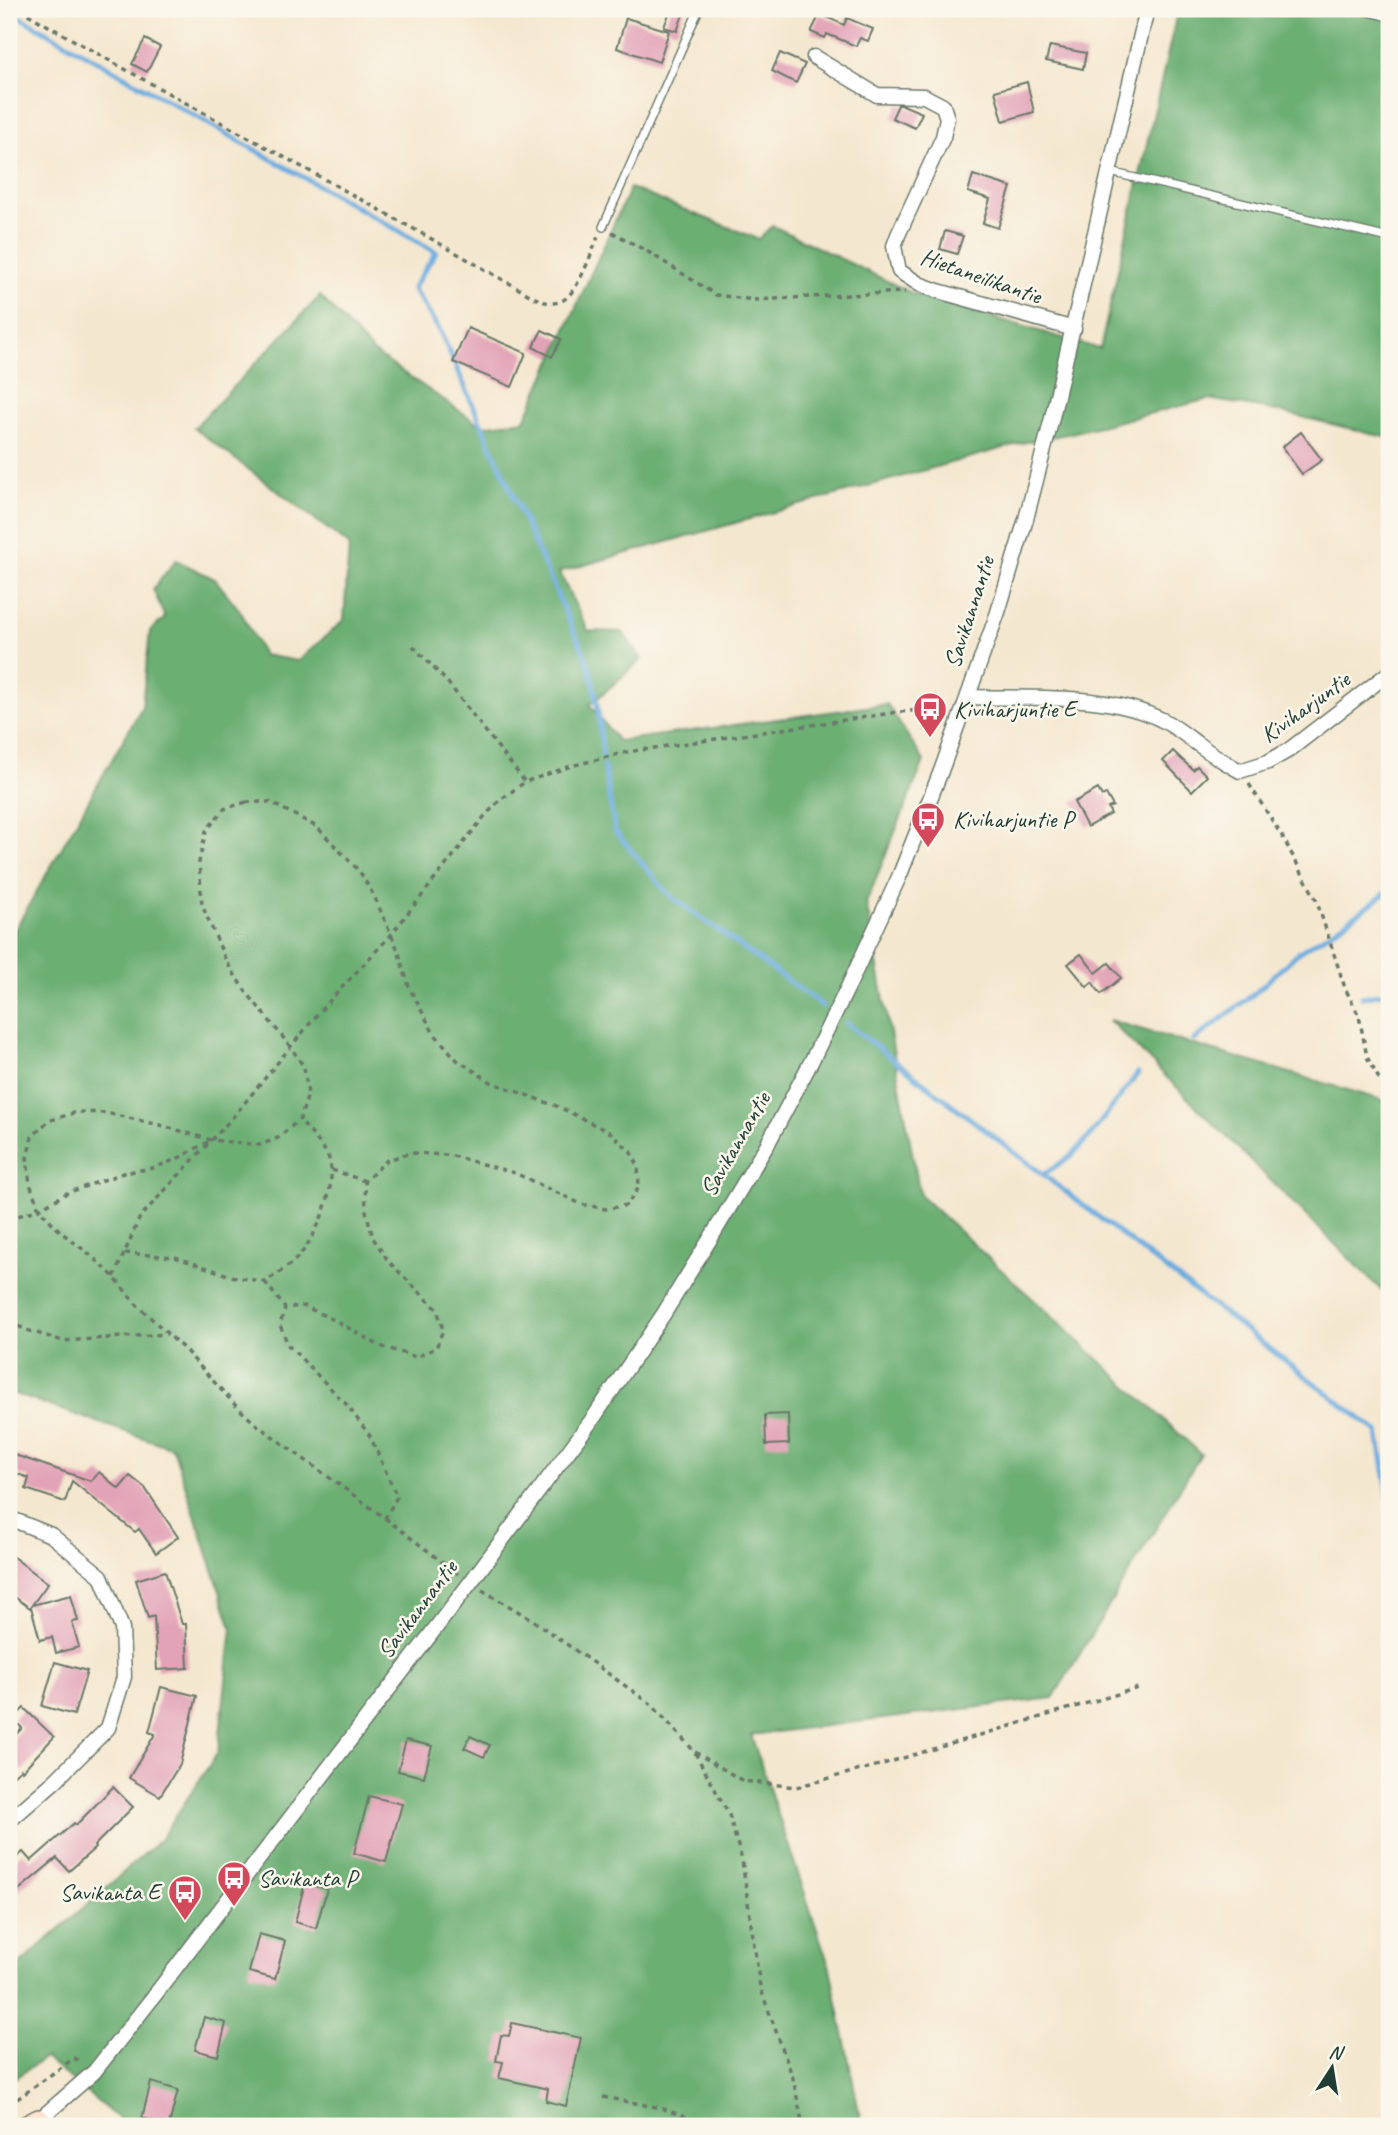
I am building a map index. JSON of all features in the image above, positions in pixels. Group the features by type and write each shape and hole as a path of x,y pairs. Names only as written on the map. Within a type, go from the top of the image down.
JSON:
{"street":[{"name":"Savikannantie","path":"38,2124 94,2072 470,1583 594,1417 655,1327 766,1145 844,996 899,877 967,702 998,612 1027,519 1074,329 1147,9"},
{"name":"Hietaneilikantie","path":"814,57 877,95 924,96 943,106 947,118 943,137 894,246 899,271 919,284 938,291 1074,329"},
{"name":"Kiviharjuntie","path":"1240,771 1268,762 1289,750 1389,673"},
{"path":"967,702 1069,699 1116,705 1165,721 1240,771"},
{"path":"9,1518 51,1535 102,1576 122,1628 124,1677 107,1728 55,1781 9,1821"}],"lane":[{"path":"603,227 699,9"},
{"path":"1357,9 1389,17"},
{"path":"1110,172 1389,238"}],"path":[{"path":"19,9 533,297 549,303 562,302 577,285 603,227 716,295 754,300 938,291"},
{"path":"413,646 448,683 525,782"},
{"path":"114,1277 140,1217 233,1117 321,1010 390,936 484,817 500,800 525,782 571,766 627,752 967,702"},
{"path":"1240,771 1282,836 1316,899 1345,988 1359,1016 1367,1057 1378,1077 1389,1085"},
{"path":"285,1308 304,1306 380,1346 416,1357 436,1348 443,1330 437,1309 389,1262 373,1238 366,1211 365,1181 387,1160 410,1153 449,1155 500,1168 581,1204 606,1209 627,1205 639,1187 638,1165 630,1150 611,1133 559,1107 491,1082 457,1060 433,1032 409,987 398,950 360,872 317,827 270,802 246,802 224,809 206,831 199,862 202,905 226,961 243,988 290,1046 303,1067 308,1095 300,1119 278,1138 260,1145 211,1140 106,1113 77,1112 48,1121 32,1137 27,1158 30,1184 39,1209 62,1233 114,1277 135,1303 186,1351 257,1425 470,1583 531,1619 651,1704 694,1751 729,1815 742,1860 760,1987 793,2078 803,2126"},
{"path":"265,1282 297,1258 318,1228 332,1170 327,1154 300,1119"},
{"path":"9,1219 39,1209 67,1193 122,1173 165,1163 211,1140"},
{"path":"332,1170 365,1181"},
{"path":"125,1253 175,1257 231,1276 265,1282 285,1308"},
{"path":"285,1308 280,1325 288,1345 347,1405 370,1436 397,1497 385,1518"},
{"path":"9,1322 63,1341 168,1334"},
{"path":"694,1751 743,1782 796,1787 1138,1688"},
{"path":"9,2105 74,2058 94,2072"},
{"path":"603,2097 661,2108 710,2126"}],"green space":[{"path":"1178,9 1389,9 1389,438 1277,411 1209,399 1022,443 559,572 588,631 622,632 642,659 590,705 618,741 887,704 924,761 866,903 920,1195 1201,1454 1053,1698 751,1735 830,1968 862,2126 127,2126 45,2058 9,2082 9,1974 160,1840 218,1752 232,1628 173,1448 9,1392 9,940 142,707 150,631 165,618 153,589 176,560 215,579 241,612 263,655 298,661 344,620 349,545 194,428 320,296 373,352 482,426 525,420 630,188 758,239 773,226 914,294 1100,349"},
{"path":"1109,1020 1389,1102 1389,1296 1381,1290"}],"building":[{"path":"671,9 685,9 677,31 664,27"},
{"path":"820,14 844,25 847,18 873,29 868,41 860,38 856,46 827,34 825,38 811,32"},
{"path":"626,18 669,31 659,62 617,48"},
{"path":"145,39 160,47 147,72 132,64"},
{"path":"1050,46 1086,53 1083,69 1046,61"},
{"path":"780,53 805,64 796,83 772,71"},
{"path":"1027,82 1034,112 1003,121 995,91"},
{"path":"898,105 922,113 915,128 892,118"},
{"path":"973,175 1011,187 998,228 983,223 990,199 968,192"},
{"path":"945,231 963,236 957,254 940,249"},
{"path":"468,328 526,353 512,387 453,362"},
{"path":"542,330 561,339 552,357 533,347"},
{"path":"1301,432 1322,460 1302,474 1282,447"},
{"path":"1173,751 1193,770 1197,766 1207,776 1192,791 1163,761"},
{"path":"1098,789 1102,796 1106,794 1113,806 1108,808 1111,814 1087,827 1074,802"},
{"path":"1081,954 1096,973 1109,963 1121,978 1101,994 1092,982 1087,987 1068,964"},
{"path":"788,1414 789,1444 766,1445 765,1415"},
{"path":"9,1453 91,1481 99,1472 119,1489 130,1476 145,1488 178,1537 156,1553 139,1529 135,1532 72,1481 65,1502 26,1489 29,1478 9,1471"},
{"path":"9,1554 48,1583 32,1605 71,1595 78,1621 72,1622 79,1647 56,1653 52,1637 40,1640 31,1607 9,1593"},
{"path":"165,1571 182,1624 186,1624 188,1668 157,1670 154,1616 148,1618 136,1580"},
{"path":"55,1662 87,1671 74,1715 42,1706"},
{"path":"161,1687 197,1696 180,1764 160,1796 129,1778 155,1734 149,1732"},
{"path":"24,1708 54,1737 22,1771 21,1769 9,1779 9,1742 22,1728 13,1719"},
{"path":"470,1736 490,1745 484,1757 464,1748"},
{"path":"406,1740 432,1746 424,1777 398,1771"},
{"path":"113,1787 133,1807 95,1848 69,1871 57,1858 9,1898 9,1864 23,1852 31,1861 74,1823 76,1825"},
{"path":"369,1796 402,1804 386,1862 354,1853"},
{"path":"305,1883 327,1889 316,1928 295,1922"},
{"path":"259,1934 285,1941 275,1979 249,1972"},
{"path":"204,2017 226,2023 218,2056 195,2050"},
{"path":"512,2023 581,2038 566,2106 546,2101 548,2089 499,2078 503,2062 496,2061 501,2035 509,2036"},
{"path":"151,2082 178,2090 169,2125 142,2118"}],"waterway":[{"path":"9,11 436,252 413,288 440,331 582,647 595,692 603,756"},
{"path":"604,767 615,831 668,894 823,1006"},
{"path":"1194,1040 1255,993 1299,952 1389,891"},
{"path":"1362,997 1389,992"},
{"path":"846,1023 1378,1432 1389,1500"},
{"path":"1044,1174 1070,1157 1090,1136 1138,1073"}],"place":[{"name":"Kiviharjuntie E","path":"930,739"},
{"name":"Kiviharjuntie P","path":"928,849"},
{"name":"Savikanta P","path":"234,1908"},
{"name":"Savikanta E","path":"185,1922"}]}
